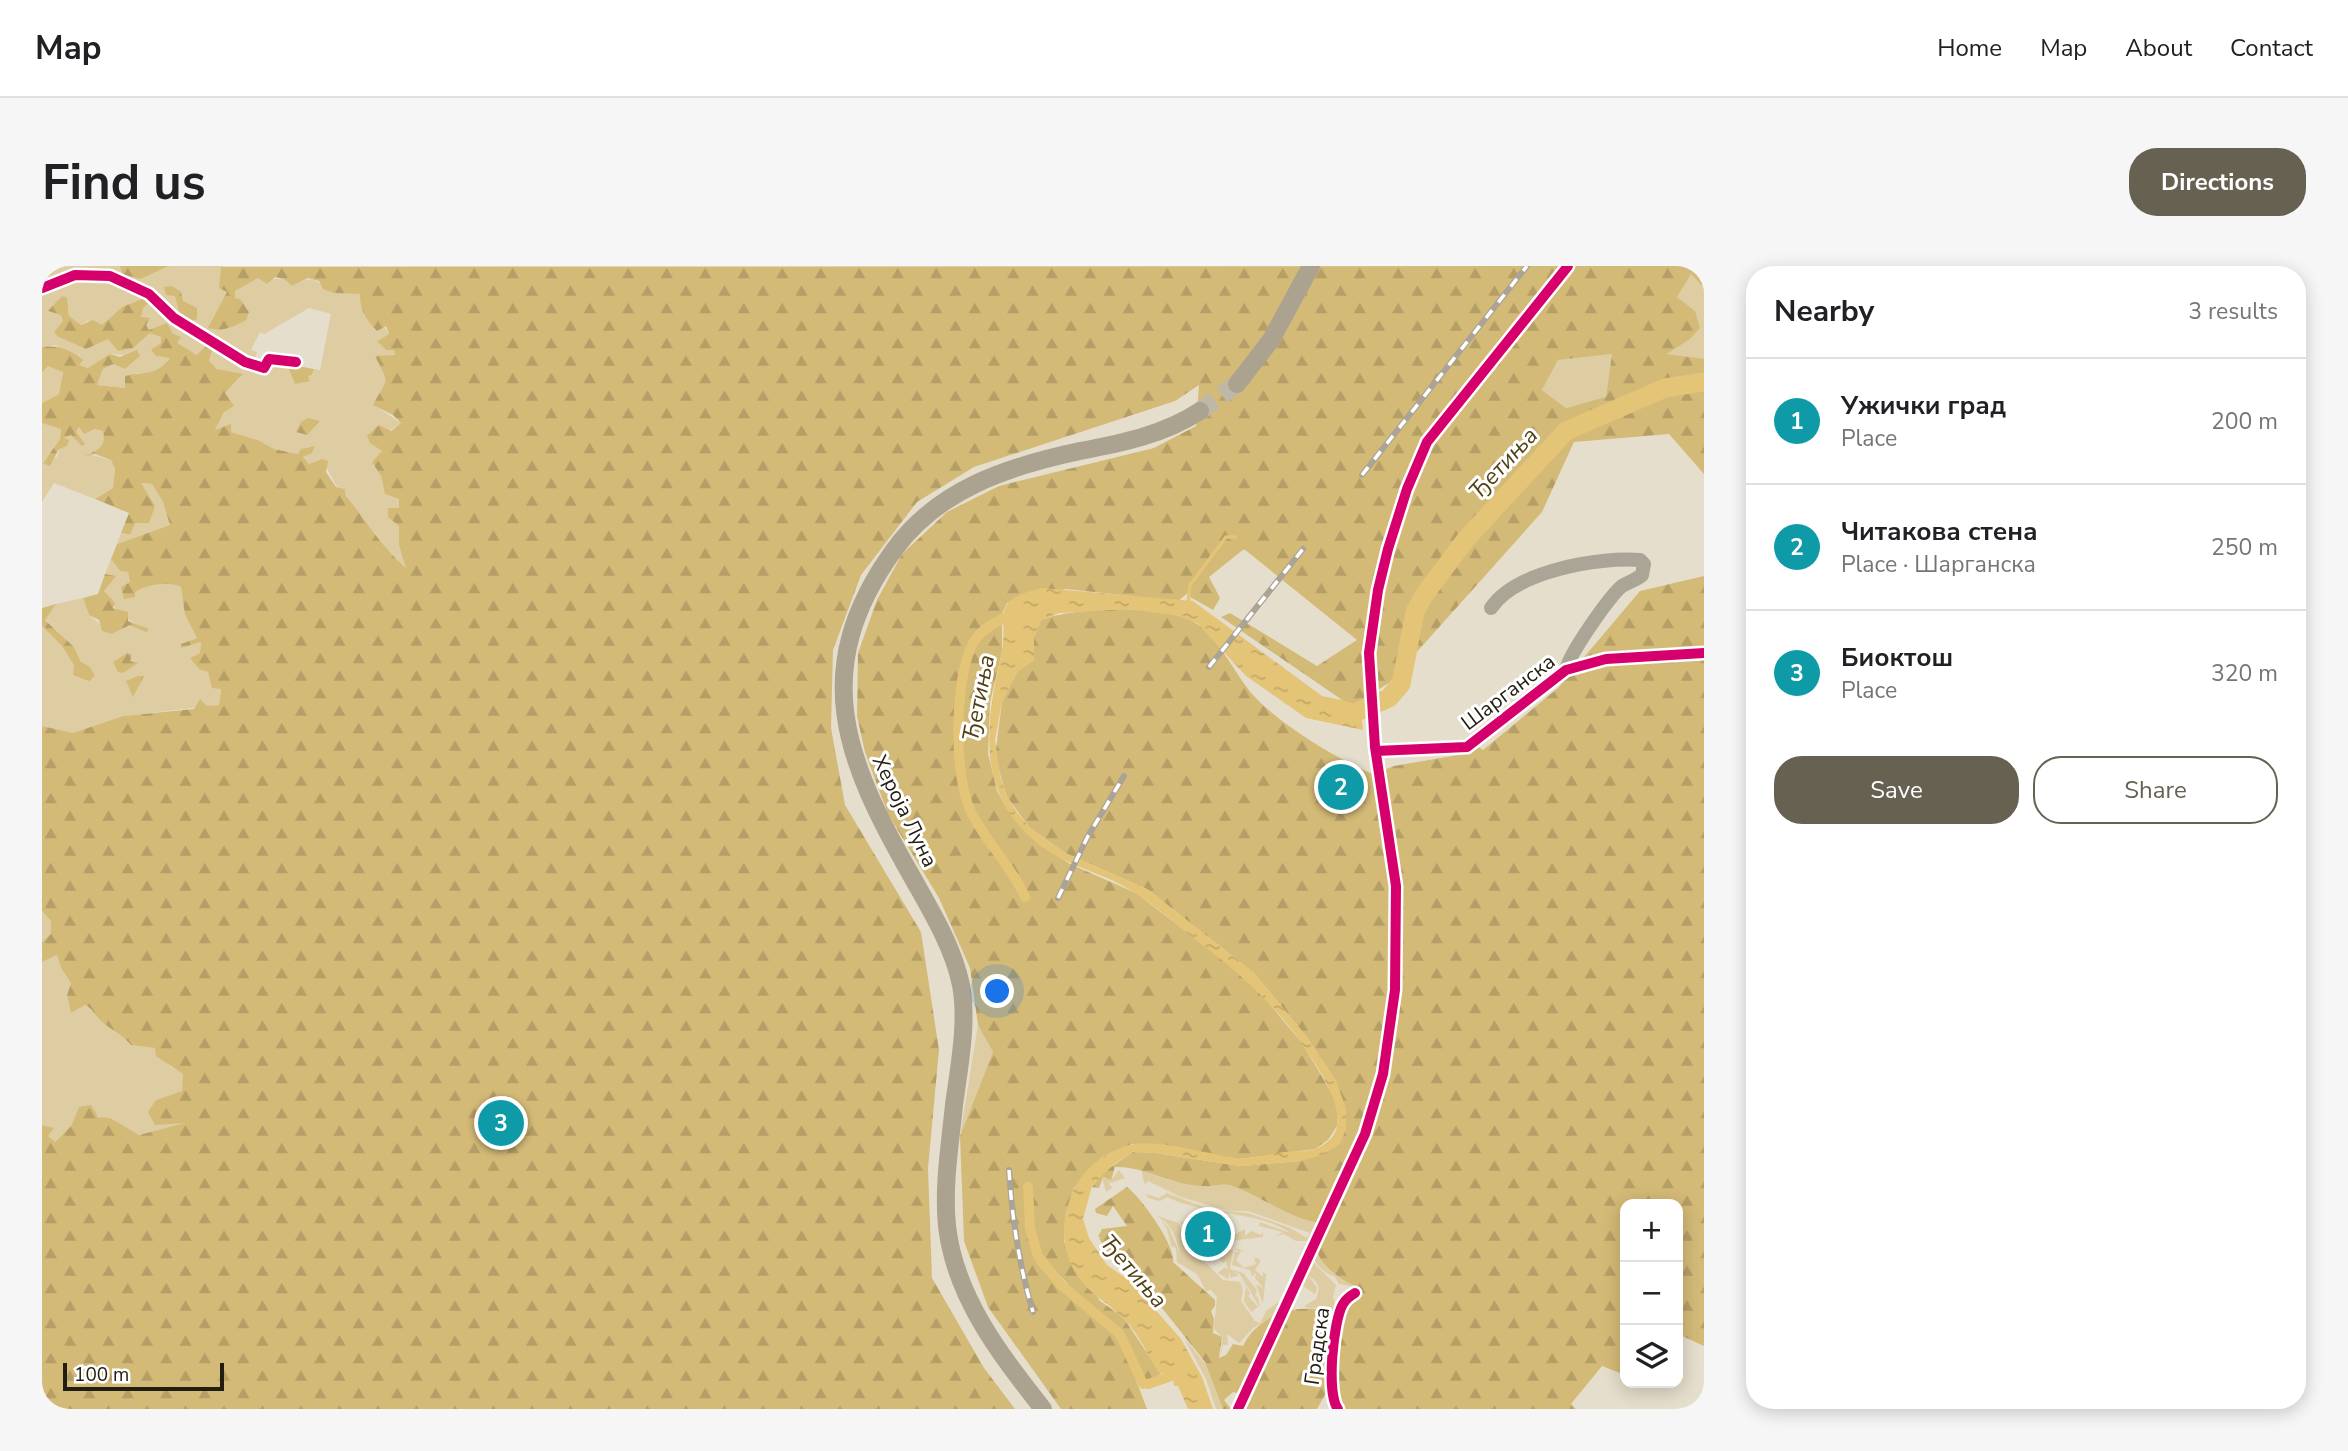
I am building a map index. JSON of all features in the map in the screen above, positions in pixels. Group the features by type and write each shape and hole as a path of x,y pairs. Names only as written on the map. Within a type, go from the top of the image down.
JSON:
{"main road":[{"path":"1237,384 1271,340 1311,266"},
{"name":"Хероја Луна","path":"1043,1409 984,1327 965,1291 953,1258 947,1225 946,1184 962,1032 962,987 943,935 877,816 860,776 844,720 846,665 855,628 871,586 895,549 935,508 962,490 1005,471 1150,435 1200,411"}],"street":[{"path":"42,288 75,275 110,276 149,294 174,318 245,362 264,368 269,359 296,362"},
{"path":"1491,608 1509,590 1528,580 1598,561 1640,560 1644,565 1642,575 1622,586 1578,645 1566,670"},
{"name":"Шарганска","path":"1376,751 1467,747 1566,670 1606,659 1704,653"},
{"name":"Градска","path":"1338,1409 1331,1398 1331,1388 1338,1320 1343,1303 1355,1293"}],"shaded area":[{"path":"42,266 120,266 122,274 169,266 224,266 221,267 228,292 214,321 235,298 235,291 258,278 267,284 272,279 284,279 292,286 310,279 335,292 361,294 389,334 378,340 386,350 394,349 395,356 381,367 385,382 374,405 401,423 370,443 383,451 372,462 381,476 385,493 399,499 399,545 407,569 361,520 345,489 337,487 322,459 309,464 303,457 309,446 299,454 274,449 258,440 231,432 231,425 215,430 224,412 224,394 243,375 217,369 209,361 213,348 198,355 149,330 141,318 140,302 122,307 102,325 87,321 81,325 69,316 68,306 48,311 61,315 63,321 54,332 98,342 108,339 114,345 143,338 150,332 161,337 161,343 152,350 170,358 156,371 136,373 125,388 97,385 103,369 113,364 125,369 140,356 110,354 89,368 78,365 56,345 42,347","holes":["309,308 331,314 320,370 314,369 312,375 308,376 310,381 287,364 255,359 257,352 251,350 260,332 264,334"]},
{"path":"1691,274 1704,288 1704,360 1667,354 1690,339 1695,311 1676,298"},
{"path":"1612,354 1606,398 1566,408 1542,390 1558,360"},
{"path":"48,366 63,371 59,394 42,403 42,373"},
{"path":"42,423 61,428 60,439 43,462 57,457 63,438 72,434 84,443 75,432 80,427 104,431 102,446 88,454 111,460 115,469 113,488 95,499 54,483 42,502"},
{"path":"141,483 152,484 163,502 170,525 117,544 121,533 130,535 134,523 155,506 141,489"},
{"path":"111,559 120,571 128,572 134,592 157,585 181,587 185,615 197,638 181,644 181,648 201,642 200,653 190,658 208,672 221,688 219,705 123,716 73,733 42,726 42,626 62,646 75,665 81,662 74,647 45,619 56,604 83,598 89,615 112,634 130,625 148,629 122,615 104,591 115,576 105,574"},
{"path":"42,911 51,921 51,934 42,942"},
{"path":"57,955 61,968 71,983 67,995 71,1012 84,1005 131,1045 155,1048 171,1067 184,1074 182,1091 156,1100 192,1122 139,1135 79,1107 71,1126 55,1142 47,1136 53,1128 42,1125 42,962"},
{"path":"978,1025 993,1052 960,1136"},
{"path":"1119,1170 1125,1178 1110,1183 1107,1180 1112,1188 1106,1192 1102,1178 1112,1179"},
{"path":"1141,1170 1187,1184 1230,1185 1288,1213 1325,1223 1313,1237 1316,1238 1322,1262 1333,1274 1356,1287 1339,1284 1335,1277 1320,1267 1313,1258 1307,1241 1296,1241 1284,1234 1275,1237 1283,1232 1259,1226 1260,1222 1290,1233 1278,1226 1249,1217 1199,1208 1167,1197 1160,1201 1148,1198 1146,1194 1159,1198 1167,1193 1211,1210 1248,1213 1290,1228 1307,1238 1310,1233 1248,1211 1229,1211 1181,1197 1148,1181 1145,1185"},
{"path":"1154,1215 1179,1223 1191,1255 1204,1261 1223,1280 1240,1282 1243,1290 1241,1301 1255,1321 1260,1323 1267,1310 1290,1294 1295,1298 1290,1308 1253,1328 1239,1343 1227,1334 1228,1345 1223,1345 1221,1355 1223,1331 1222,1337 1214,1329 1217,1297 1211,1290 1206,1291 1197,1274 1177,1262 1176,1248 1171,1246 1167,1229 1161,1220 1169,1228 1181,1256 1173,1232 1166,1222"},
{"path":"1174,1218 1184,1223 1191,1237 1190,1245 1206,1237 1209,1241 1189,1248 1181,1222"},
{"path":"1245,1229 1245,1236 1251,1231 1261,1235 1263,1232 1263,1237 1220,1242"},
{"path":"1229,1246 1230,1250 1233,1250 1230,1269 1243,1273 1257,1290 1255,1296 1258,1297 1260,1308 1241,1275 1250,1294 1248,1296 1258,1307 1251,1312 1244,1301 1246,1287 1240,1274 1232,1271 1239,1275 1230,1278 1230,1271 1228,1279 1218,1273 1225,1267 1228,1271 1226,1261 1223,1263 1218,1257"},
{"path":"1306,1247 1311,1260 1336,1285 1333,1297 1337,1312 1323,1306 1310,1309 1304,1306 1316,1299 1319,1288 1308,1275 1317,1288 1315,1294 1298,1283 1306,1271 1303,1259"},
{"path":"1234,1248 1250,1253 1241,1251 1236,1260 1244,1268 1256,1264 1254,1257 1261,1260 1255,1270 1263,1277 1263,1272 1266,1274 1263,1304 1256,1284 1264,1289 1255,1278 1256,1273 1252,1276 1250,1270 1232,1265 1235,1252 1239,1252"},
{"path":"1184,1338 1206,1365 1223,1409 1216,1409 1206,1379"}],"green space":[{"path":"120,266 169,266 140,279 122,274"},
{"path":"1704,266 1704,288 1691,274 1677,297 1695,311 1700,328 1690,339 1667,354 1704,359 1704,474 1669,434 1574,442 1542,512 1389,683 1351,706 1221,617 1230,613 1317,666 1357,640 1244,549 1209,577 1220,598 1213,610 1190,597 1189,592 1178,601 1066,589 1007,603 1002,614 1002,652 990,702 988,753 997,791 1008,811 1039,844 1070,864 1136,893 1240,973 1257,989 1302,1043 1334,1097 1338,1113 1337,1126 1328,1140 1315,1149 1240,1159 1132,1144 1102,1157 1074,1188 1066,1213 1064,1242 1100,1301 1123,1317 1161,1374 1146,1382 1123,1333 1088,1306 1042,1256 1034,1228 1032,1188 1025,1187 1026,1227 1037,1263 1058,1288 1121,1341 1147,1409 1061,1409 988,1307 964,1241 960,1136 993,1052 978,1025 970,968 939,898 888,814 865,752 857,716 858,653 877,600 902,554 947,512 999,486 1154,448 1196,426 1199,385 1175,401 974,467 917,502 861,575 833,650 831,728 845,805 921,932 939,1050 928,1168 932,1278 984,1368 1015,1409 42,1409 42,1125 54,1128 48,1136 55,1142 71,1126 79,1107 91,1105 98,1117 110,1118 139,1135 185,1123 155,1125 148,1112 156,1100 182,1091 183,1074 156,1056 155,1048 131,1045 85,1005 71,1013 67,995 71,983 61,968 57,955 42,962 42,942 51,934 51,921 42,911 42,726 73,733 123,716 194,709 200,699 207,706 219,705 221,689 212,688 208,672 199,669 190,658 200,653 201,642 181,648 181,644 197,638 185,615 181,587 170,584 151,586 135,592 135,597 124,599 121,587 130,582 128,572 120,571 111,559 117,544 170,525 163,502 152,484 141,483 155,506 149,523 135,523 130,535 121,533 129,513 95,499 113,488 115,469 111,460 95,454 85,456 102,444 103,431 94,429 84,434 79,427 76,432 85,444 82,446 71,435 64,438 69,440 67,446 59,449 50,466 43,463 60,439 61,429 42,423 42,403 59,394 63,372 48,366 42,373 42,347 59,347 69,351 83,360 79,365 88,368 110,354 120,357 137,350 140,356 125,369 113,364 103,369 97,385 125,388 125,376 155,371 170,358 156,356 151,350 161,343 161,337 150,333 133,348 118,351 108,339 86,349 57,336 54,332 63,321 61,315 48,311 62,296 67,298 69,316 81,325 93,320 102,325 122,307 148,297 152,300 143,308 141,317 150,318 146,325 149,330 167,323 173,334 181,337 177,343 197,355 205,347 213,348 209,361 217,369 243,374 225,393 234,406 224,412 215,430 231,424 231,432 258,440 274,449 298,454 301,449 315,446 312,453 303,457 309,464 322,459 328,461 326,472 336,487 345,489 346,496 374,533 406,568 399,545 399,526 388,517 388,508 399,508 399,499 385,494 381,476 372,462 382,451 370,443 367,436 379,425 391,431 401,423 393,415 373,405 385,381 375,356 395,355 394,350 386,350 377,341 389,334 386,326 377,331 370,323 362,310 360,294 334,293 323,289 319,281 308,278 292,286 284,279 275,277 267,284 258,278 235,291 235,298 240,299 249,312 246,320 228,328 208,328 227,292 219,288 221,267","holes":["1612,354 1606,397 1566,408 1542,390 1558,360"]},
{"path":"172,286 181,292 183,301 197,308 197,319 190,322 181,318 175,296 166,295 164,287"},
{"path":"287,364 314,369 312,375 308,376 310,381 295,384"},
{"path":"308,418 320,421 307,435 296,432 301,422"},
{"path":"105,574 116,576 104,591 115,603 113,608 128,612 128,621 149,629 146,632 130,625 112,634 102,631 99,620 89,615 83,598 98,594"},
{"path":"1704,576 1704,1346 1683,1336 1683,1199 1620,1199 1620,1373 1602,1366 1571,1404 1576,1409 1341,1409 1336,1403 1339,1333 1356,1287 1337,1276 1322,1262 1316,1244 1325,1224 1300,1218 1230,1185 1191,1185 1126,1167 1115,1167 1111,1180 1103,1177 1099,1188 1092,1187 1105,1171 1133,1152 1240,1166 1301,1161 1346,1129 1336,1081 1306,1036 1254,973 1147,889 1065,853 1030,828 1007,797 995,757 1002,702 1017,672 1034,660 1034,637 1041,620 1097,610 1165,613 1183,617 1206,631 1253,695 1277,717 1326,750 1373,774 1394,766 1464,754 1472,742 1483,750 1558,688 1640,591"},
{"path":"56,604 45,620 74,647 81,662 90,667 95,676 89,681 73,675 74,665 62,646 42,626 42,608"},
{"path":"127,653 132,655 130,661 138,663 123,673 118,672 113,662"},
{"path":"144,676 133,697 126,681"},
{"path":"1127,1187 1156,1222 1169,1245 1173,1262 1215,1300 1211,1311 1214,1319 1213,1333 1222,1337 1219,1358 1226,1355 1233,1344 1243,1346 1255,1329 1281,1313 1326,1307 1336,1310 1326,1393 1317,1409 1244,1409 1249,1396 1233,1392 1224,1400 1231,1409 1223,1409 1205,1362 1134,1273 1107,1252 1099,1238 1102,1238 1098,1237 1102,1229 1127,1226 1113,1206 1107,1216 1096,1213 1095,1209"}],"water":[{"name":"Ђетиња","path":"1042,588 1193,601 1322,696 1360,704 1363,730 1306,718 1246,676 1197,623 1180,616 1128,609 1059,613 1041,620 1034,637 1034,660 1017,672 1002,702 995,740 1000,776 1007,797 1030,828 1065,853 1147,889 1254,973 1306,1036 1336,1081 1346,1108 1346,1129 1340,1144 1322,1155 1301,1161 1240,1166 1133,1152 1114,1164 1092,1186 1083,1219 1089,1238 1107,1265 1130,1281 1181,1339 1202,1377 1213,1409 1188,1409 1178,1386 1174,1386 1173,1377 1158,1372 1130,1326 1079,1278 1068,1256 1064,1233 1071,1196 1094,1163 1130,1145 1168,1145 1241,1158 1315,1149 1328,1142 1335,1132 1338,1120 1336,1107 1319,1069 1287,1023 1242,977 1140,896 1053,854 1028,835 1010,814 998,791 991,766 989,740 1003,642 1004,612 1007,604 1014,598"}],"waterway":[{"name":"Ђетиња","path":"1338,709 1354,713 1389,698 1401,684 1415,612 1424,595 1467,538 1566,431 1665,388 1704,382"},
{"path":"1188,605 1190,585 1226,537 1236,537"},
{"path":"1016,613 986,628 973,643 962,680 958,730 966,800 979,827 1025,897"},
{"path":"1028,1187 1030,1228 1038,1256 1061,1285 1120,1334 1143,1384"},
{"path":"1148,1384 1183,1372"}],"tunnel":[{"path":"1200,411 1237,384"}],"railway":[{"path":"1362,475 1527,266"},
{"path":"1209,667 1303,549"},
{"path":"1058,898 1088,836 1124,776"},
{"path":"1009,1170 1017,1242 1033,1312"}],"cycle path":[{"path":"1238,1409 1365,1134 1383,1074 1395,990 1396,886 1375,747 1369,653 1378,590 1388,549 1407,489 1427,442 1568,266"},
{"path":"42,288 75,275 110,276 149,294 174,318 245,362 264,368 269,359 296,362"},
{"path":"1376,751 1467,747 1566,670 1606,659 1704,653"},
{"path":"1338,1409 1332,1389 1336,1325 1343,1304 1355,1293"}],"place":[{"name":"Читакова стена","path":"1341,787"},
{"name":"Биоктош","path":"501,1123"},
{"name":"Ужички град","path":"1208,1234"}]}
